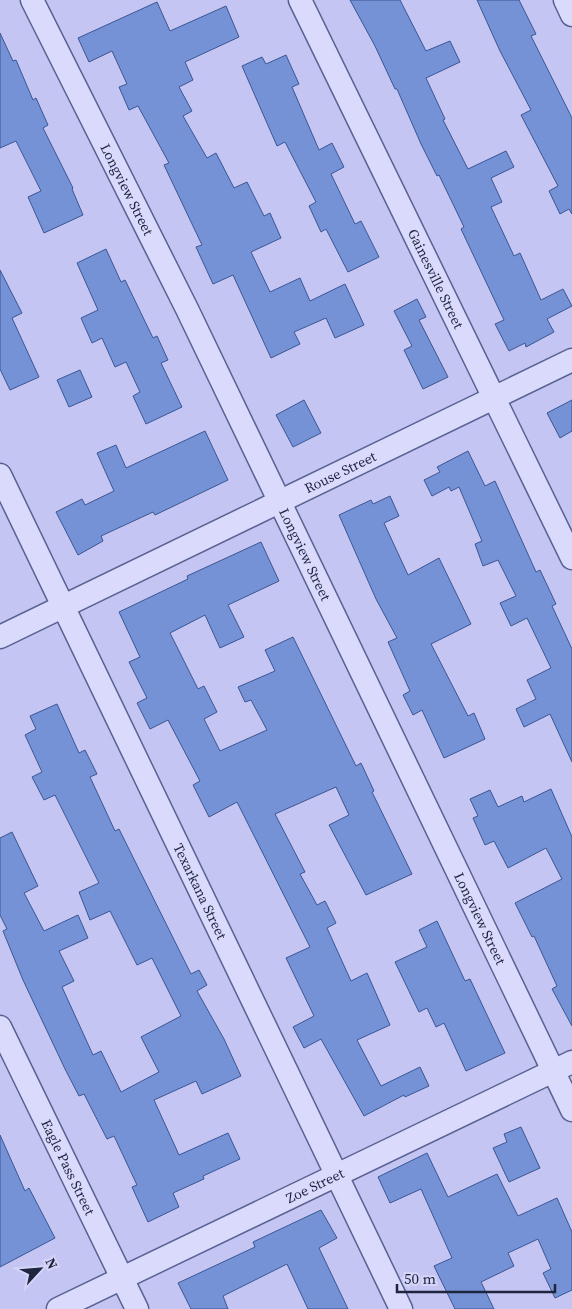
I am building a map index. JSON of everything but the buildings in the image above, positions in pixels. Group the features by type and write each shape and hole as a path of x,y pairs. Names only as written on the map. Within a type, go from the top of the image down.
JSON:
{"street":[{"name":"Longview Street","path":"32,0 562,1066 572,1110"},
{"name":"Gainesville Street","path":"300,0 572,558"},
{"path":"565,0 572,15"},
{"name":"Rouse Street","path":"0,637 572,360"},
{"name":"Texarkana Street","path":"0,475 401,1309"},
{"name":"Eagle Pass Street","path":"0,1027 137,1309"},
{"name":"Zoe Street","path":"58,1309 562,1066"}]}
